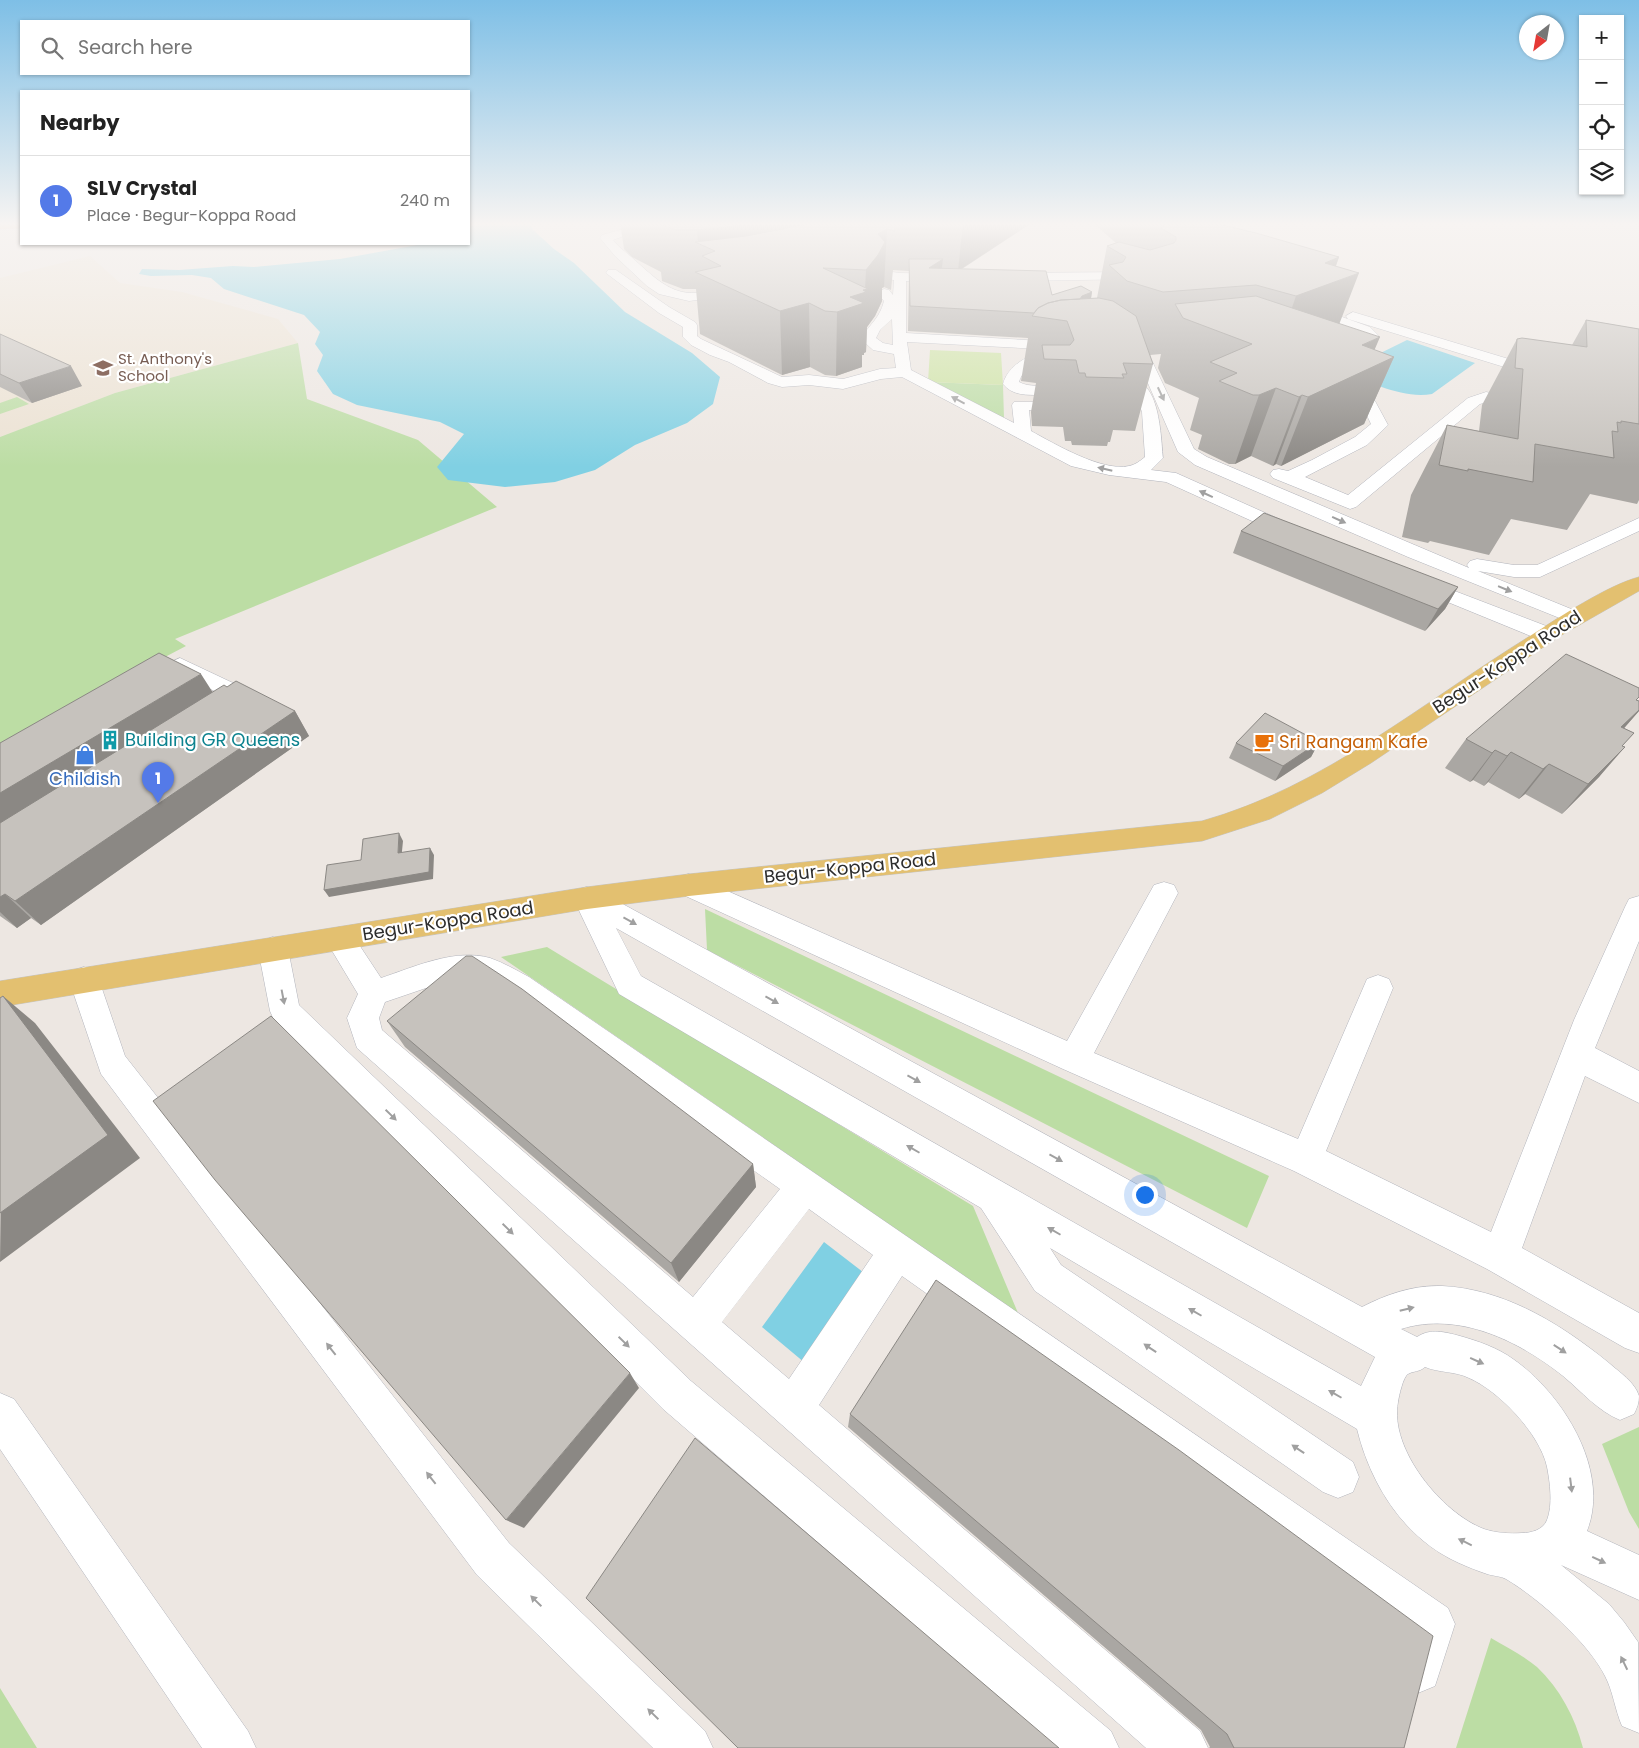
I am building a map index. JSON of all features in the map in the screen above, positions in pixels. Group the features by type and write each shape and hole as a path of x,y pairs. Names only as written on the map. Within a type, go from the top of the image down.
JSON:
{"main road":[{"name":"Begur-Koppa Road","path":"0,994 587,898 689,885 1202,831 1245,820 1302,795 1546,634 1639,583"}],"street":[{"path":"655,304 664,310 694,315"},
{"path":"680,304 694,315"},
{"path":"724,307 730,304"},
{"path":"891,304 887,317 874,328 868,339 878,347 900,344 1076,351 1034,360 1015,372 1011,384 1022,390 1048,390 1051,407 1020,405 1023,434"},
{"path":"900,304 900,344 904,372"},
{"path":"1300,304 1357,326 1371,335 1370,340 1332,363"},
{"path":"1301,304 1556,377 1535,379 1538,396 1537,406 1486,397 1474,401 1350,503"},
{"path":"694,315 690,325 690,337 715,352 734,359 772,380 782,382 809,380 843,384 880,374 904,372 1077,462 1128,473 1170,477 1274,525 1310,539"},
{"path":"1113,358 1141,345"},
{"path":"1113,358 1146,362 1164,359"},
{"path":"1113,358 1144,396 1150,412 1154,458 1145,466 1128,473"},
{"path":"1146,362 1187,452 1201,461 1415,553 1574,617"},
{"path":"1290,477 1361,441 1380,425 1369,404 1327,384"},
{"path":"1170,477 1201,461"},
{"path":"1232,474 1265,470 1290,477 1350,503"},
{"path":"1350,503 1352,511 1401,540 1447,558 1486,568 1514,572 1540,571 1639,524"},
{"path":"1274,525 1303,504"},
{"path":"1401,576 1546,634"},
{"path":"154,680 180,665 242,696 217,711"},
{"path":"689,885 1074,1060 1306,1160 1500,1256 1639,1334"},
{"path":"1074,1060 1164,893"},
{"path":"587,898 630,986 1377,1418"},
{"path":"587,898 1363,1328 1411,1357"},
{"path":"1500,1256 1576,1055 1639,907"},
{"path":"340,938 374,993"},
{"path":"273,950 285,1011 670,1388 1094,1748"},
{"path":"1183,1748 368,1038 363,1018 374,993 422,976 455,968 488,970 518,986 1432,1624 1407,1704"},
{"path":"84,980 112,1064 493,1559 688,1748"},
{"path":"1306,1160 1378,988"},
{"path":"1576,1055 1639,1088"},
{"path":"696,1324 804,1187"},
{"path":"993,1195 1048,1278 1338,1477"},
{"path":"793,1409 897,1251"},
{"path":"1363,1328 1385,1315 1411,1307 1440,1305 1471,1309 1504,1319 1533,1332 1563,1351 1592,1373 1620,1400"},
{"path":"1455,1352 1481,1362 1507,1378 1530,1400 1550,1426 1565,1456 1573,1487 1571,1516 1560,1541 1540,1553 1513,1557 1483,1551 1453,1536 1426,1515 1404,1489 1387,1460 1378,1432 1377,1418 1376,1406 1381,1383 1411,1357 1455,1352"},
{"path":"0,1413 231,1748"},
{"path":"1560,1541 1639,1578"},
{"path":"1513,1557 1574,1602 1592,1617 1608,1636 1621,1657 1634,1686 1639,1709"}],"shaded area":[{"name":"St. Anthony's School","path":"0,304 223,304 278,319 298,343 115,393 0,437"}],"green space":[{"path":"298,343 307,399 418,440 497,507 175,639 186,646 104,689 0,750 0,437 115,393"},
{"path":"930,350 1001,353 1003,385 928,382"},
{"path":"928,382 1003,385 1004,418"},
{"path":"17,397 29,404 0,414 0,403"},
{"path":"705,909 1269,1176 1247,1228 707,950"},
{"path":"547,947 973,1206 1018,1313 501,957"},
{"path":"1639,1427 1639,1529 1629,1512 1602,1444"},
{"path":"1491,1638 1537,1667 1553,1685 1566,1704 1576,1725 1583,1748 1456,1748"},
{"path":"0,1688 37,1748 0,1748"}],"water":[{"path":"269,304 616,304 625,312 692,353 720,377 713,404 687,423 635,445 595,470 555,482 505,487 448,480 437,467 464,434 440,422 357,405 333,394 317,371 323,355 315,344 320,332 304,315"},
{"path":"1407,340 1475,363 1432,394 1421,395 1387,389 1342,372"},
{"path":"824,1242 872,1279 811,1368 762,1327"}],"building":[{"path":"764,304 807,304 780,311"},
{"path":"810,304 862,304 837,312 825,311"},
{"path":"910,304 1047,304 1038,308 1034,313 910,306"},
{"path":"1047,304 1117,304 1136,316 1153,364 1123,363 1127,374 1122,374 1124,378 1086,377 1085,373 1079,373 1076,360 1044,359 1042,345 1070,345 1074,340 1067,321 1032,316 1038,308"},
{"path":"1175,304 1279,304 1380,337 1362,345 1394,357 1308,397 1302,395 1299,397 1276,388 1259,395 1253,395 1219,381 1237,373 1210,362 1252,344 1183,318"},
{"path":"1586,320 1639,329 1639,424 1617,422 1618,432 1612,431 1614,458 1535,444 1533,482 1439,465 1447,425 1518,439 1523,369 1515,368 1517,339 1522,338 1587,347"},
{"path":"0,334 71,366 19,383 0,374"},
{"path":"1264,513 1458,587 1438,609 1241,531"},
{"path":"159,653 201,674 0,793 0,743"},
{"path":"1566,654 1639,688 1639,697 1636,700 1639,701 1639,710 1621,727 1634,733 1622,746 1625,747 1588,784 1549,764 1543,769 1511,752 1507,756 1495,750 1492,753 1466,739"},
{"path":"236,681 295,711 15,901 5,894 0,897 0,823 224,685 227,687"},
{"path":"1265,713 1319,742 1283,766 1236,743"},
{"path":"399,833 398,853 430,848 429,872 324,890 327,865 361,860 363,839"},
{"path":"466,956 472,956 522,989 753,1164 671,1263 387,1021"},
{"path":"3,996 108,1135 0,1213 0,998"},
{"path":"271,1016 630,1373 506,1520 215,1180 153,1101"},
{"path":"936,1280 1179,1450 1433,1636 1404,1748 1234,1748 1227,1734 850,1414"},
{"path":"695,1438 1059,1748 738,1748 586,1598"}],"place":[{"name":"St. Anthony's School","path":"103,368"},
{"name":"Building GR Queens","path":"110,740"},
{"name":"Sri Rangam Kafe","path":"1264,742"},
{"name":"Childish","path":"85,755"},
{"name":"SLV Crystal","path":"158,803"}]}
